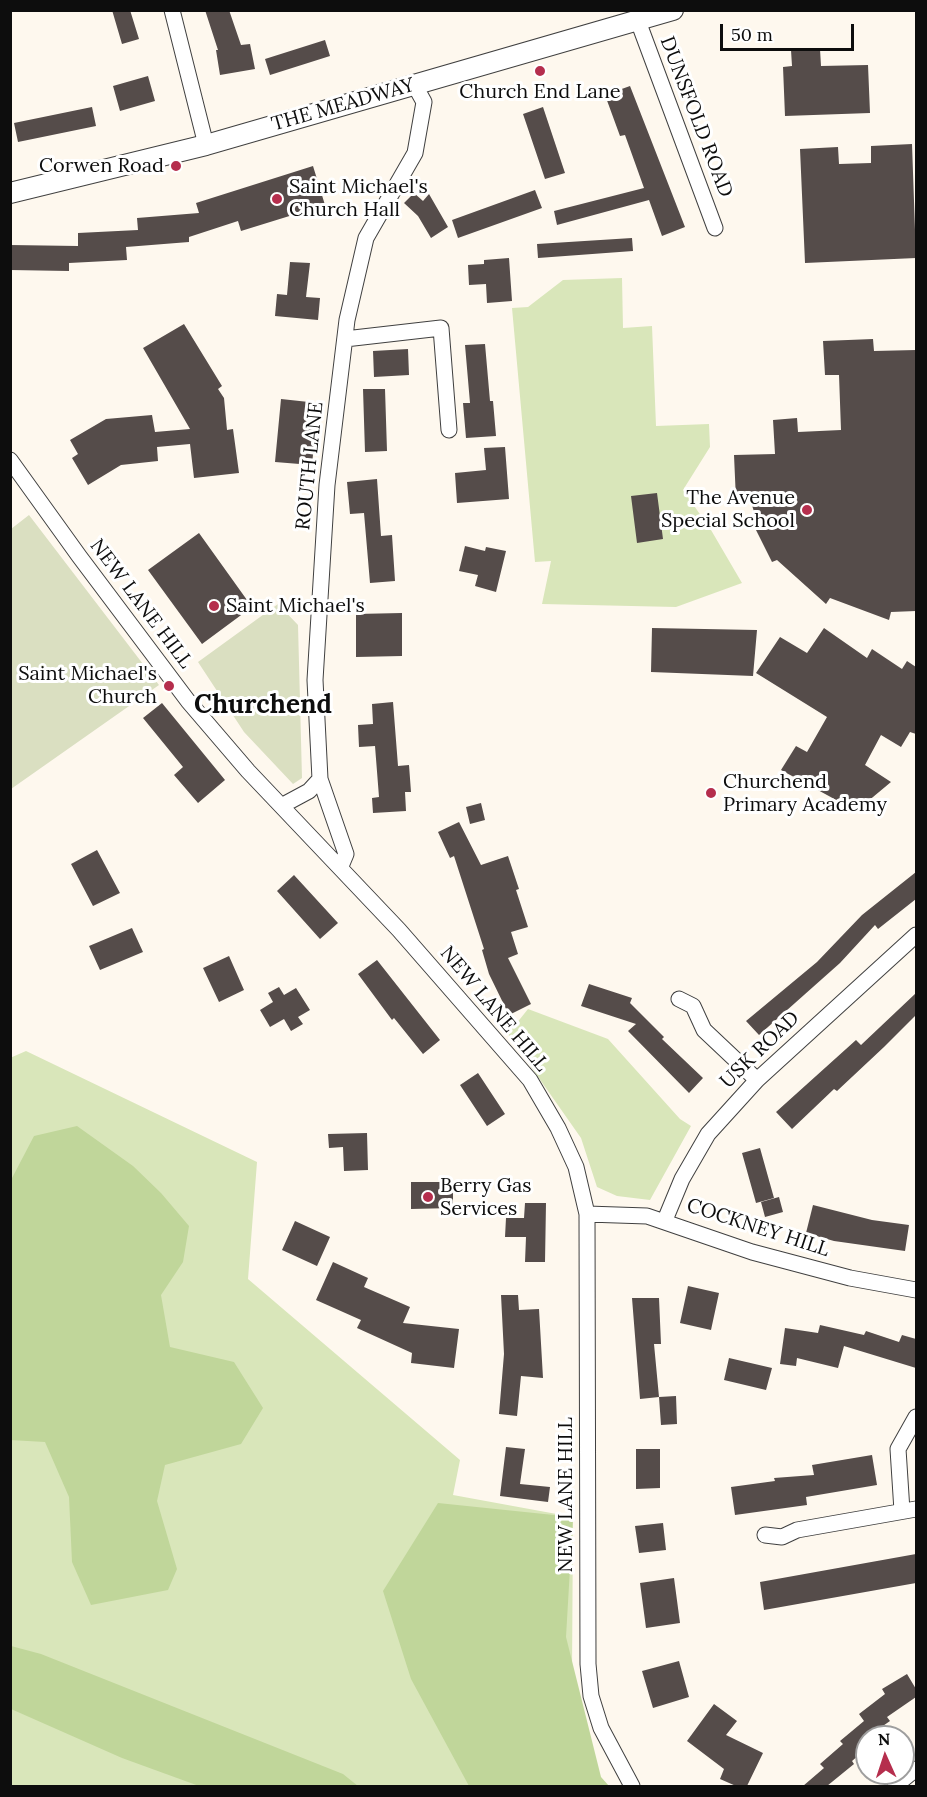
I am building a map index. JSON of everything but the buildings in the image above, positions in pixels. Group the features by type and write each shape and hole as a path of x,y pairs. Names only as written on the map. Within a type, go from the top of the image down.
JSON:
{"street":[{"path":"172,10 206,145"},
{"name":"THE MEADWAY","path":"10,194 206,145 673,10"},
{"name":"DUNSFOLD ROAD","path":"638,21 715,228"},
{"name":"ROUTH LANE","path":"341,866 346,854 320,779 315,680 327,485 345,339 366,238 386,208 415,153 424,102 414,84"},
{"path":"345,339 441,328 449,429"},
{"name":"NEW LANE HILL","path":"10,460 188,701 248,771 341,866 530,1080 558,1128 576,1167 587,1214 588,1664 591,1696 601,1728 632,1786"},
{"path":"283,805 309,791 320,779"},
{"name":"USK ROAD","path":"665,1220 682,1179 708,1134 757,1080 916,935"},
{"path":"679,999 693,1006 704,1030 757,1080"},
{"name":"COCKNEY HILL","path":"587,1214 627,1213 665,1220 752,1252 850,1278 916,1290"},
{"path":"765,1535 782,1537 797,1530 909,1510 898,1449 916,1417"},
{"path":"895,1786 916,1769"}],"green space":[{"path":"622,278 623,328 652,326 656,426 709,424 710,447 683,490 711,530 742,583 676,607 542,604 551,561 535,562 512,308 528,307 563,280"},
{"path":"29,515 159,685 11,789 11,529"},
{"path":"278,604 298,625 302,778 293,784 244,732 198,662"},
{"path":"528,1009 608,1039 680,1119 691,1126 650,1200 617,1196 597,1187 581,1138 508,1034"},
{"path":"26,1051 257,1162 248,1279 460,1460 453,1495 573,1517 572,1673 598,1779 604,1786 11,1786 10,1058"},
{"path":"77,1126 133,1166 161,1193 189,1226 183,1262 161,1295 170,1347 234,1362 263,1408 241,1444 165,1465 157,1501 177,1569 168,1590 91,1605 72,1562 69,1497 45,1442 10,1440 11,1180 34,1136"},
{"path":"438,1503 573,1517 566,1637 601,1777 609,1786 469,1786 411,1679 383,1591"},
{"path":"11,1646 41,1654 343,1774 358,1786 199,1786 122,1758 11,1709"}],"place":[{"name":"Church End Lane","path":"540,71"},
{"name":"Corwen Road","path":"176,166"},
{"name":"Saint Michael's Church Hall","path":"277,199"},
{"name":"The Avenue Special School","path":"807,510"},
{"name":"Saint Michael's","path":"214,606"},
{"name":"Saint Michael's Church","path":"169,686"},
{"name":"Churchend Primary Academy","path":"711,793"},
{"name":"Berry Gas Services","path":"428,1197"}],"district":[{"name":"Churchend","path":"263,706"}]}
